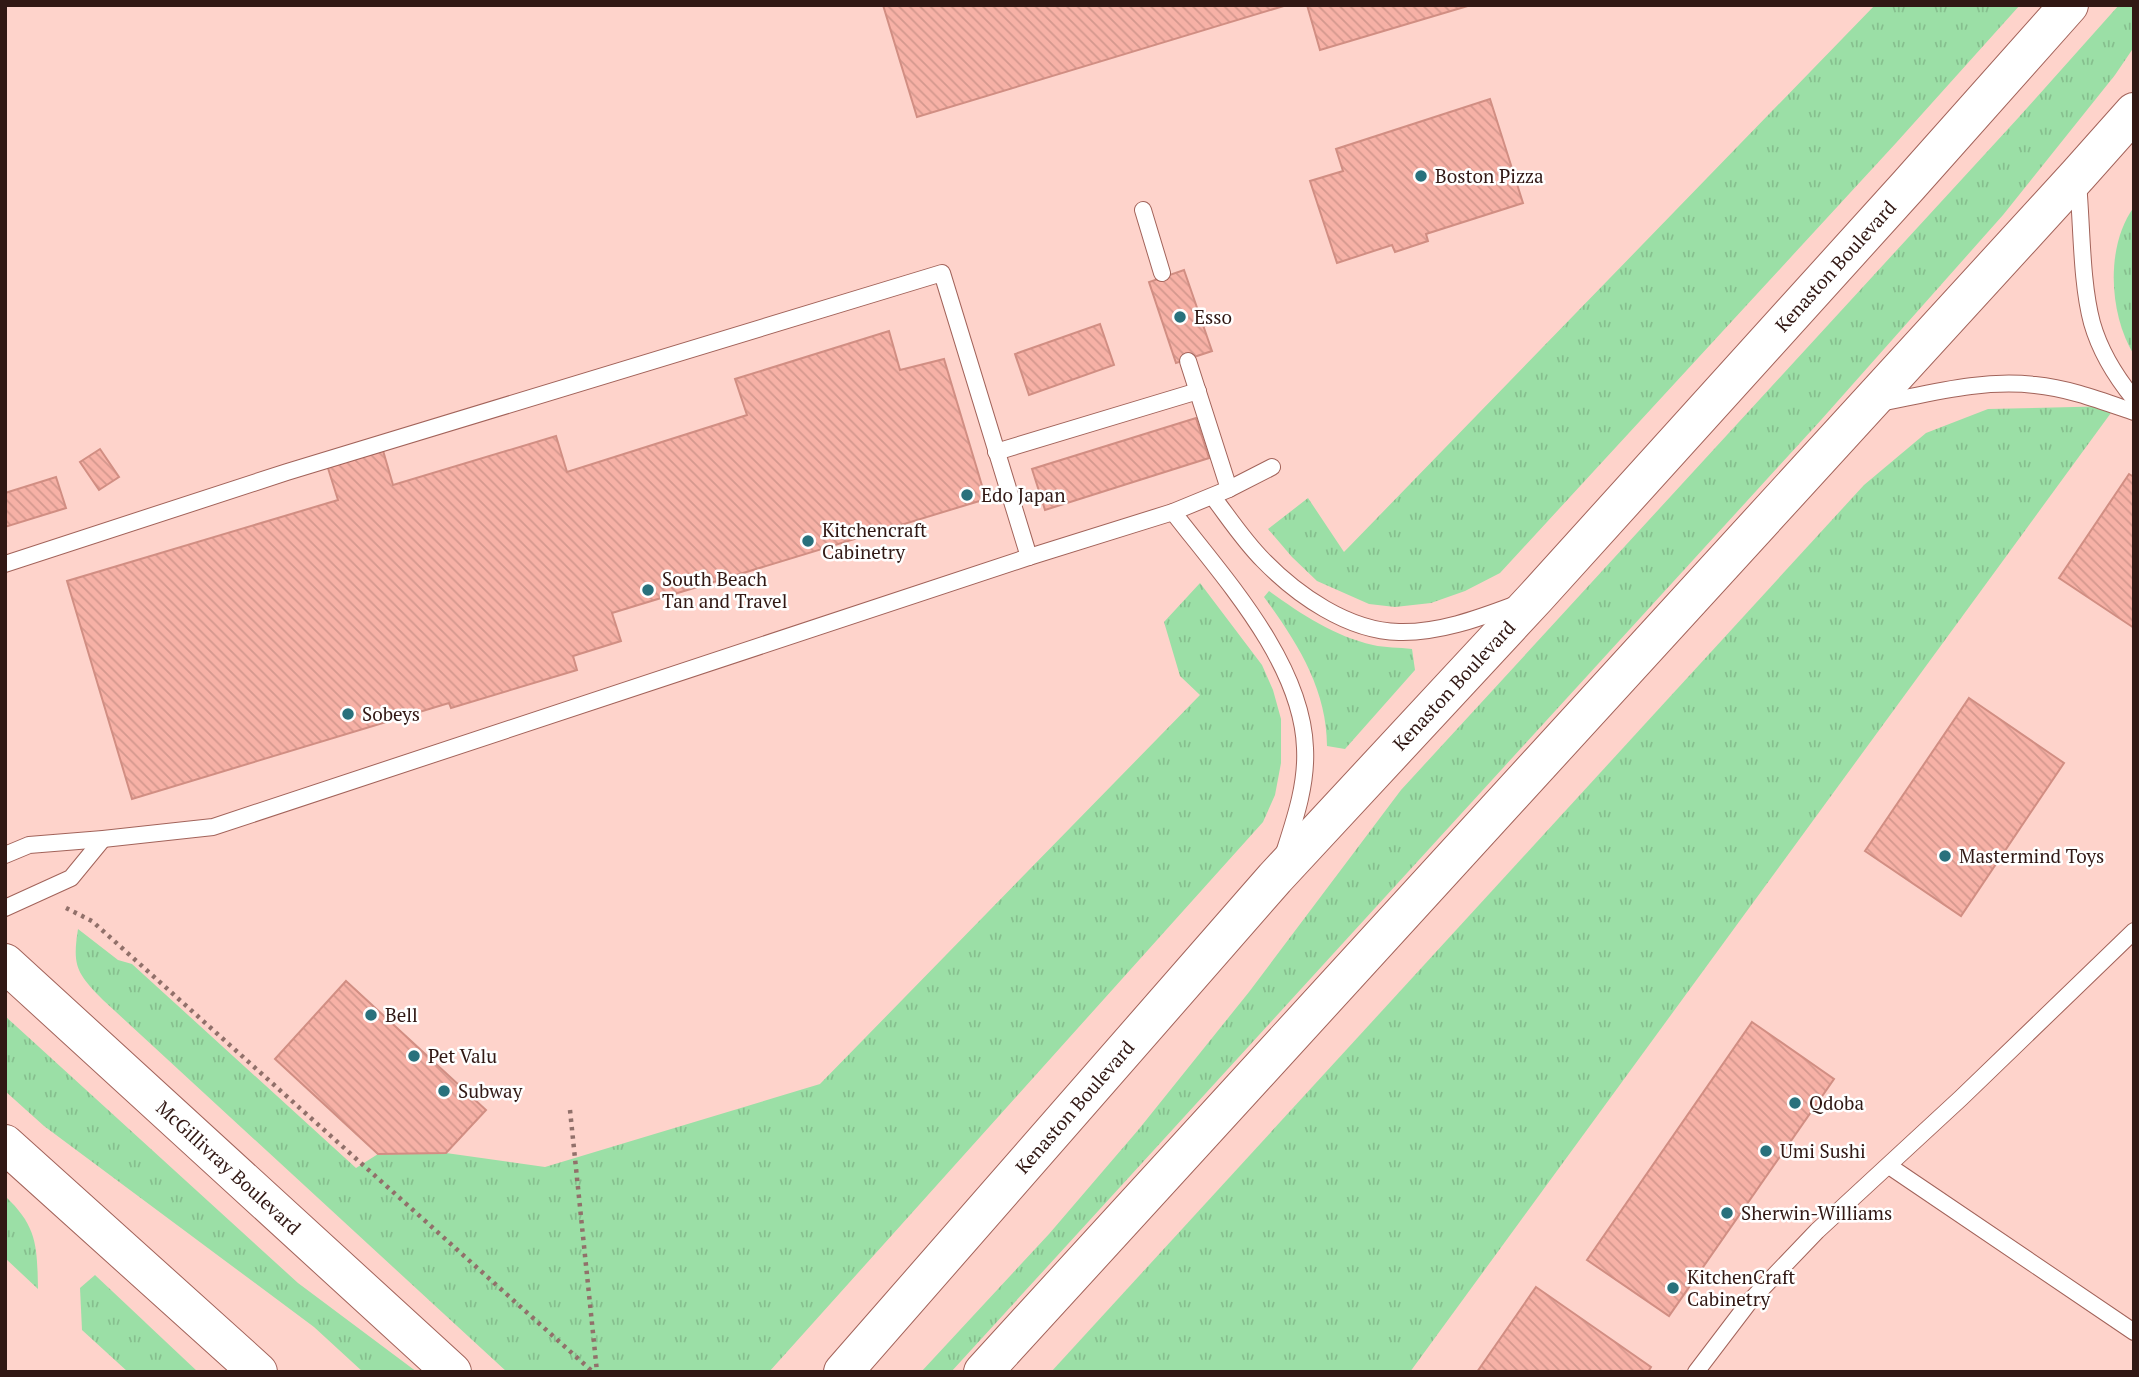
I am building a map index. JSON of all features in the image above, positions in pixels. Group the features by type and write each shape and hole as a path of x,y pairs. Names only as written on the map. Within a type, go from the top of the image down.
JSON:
{"main road":[{"name":"Kenaston Boulevard","path":"843,1372 1275,878 1536,597 2069,5"},
{"path":"983,1372 2134,112"},
{"name":"McGillivray Boulevard","path":"5,963 452,1372"},
{"path":"5,1144 258,1372"}],"lane":[{"path":"2078,175 2085,276 2092,323 2112,368 2134,399"},
{"path":"1143,210 1162,273"},
{"path":"5,564 287,472 942,273 1029,557"},
{"path":"1188,361 1229,489"},
{"path":"1868,405 1973,385 2005,384 2060,389 2134,412"},
{"path":"996,452 1198,391"},
{"path":"5,855 29,845 213,827 1172,512 1229,489 1272,467"},
{"path":"1213,496 1245,541 1286,581 1327,609 1373,628 1397,632 1450,626 1536,597"},
{"path":"1172,512 1266,638 1290,681 1301,715 1305,748 1303,785 1275,878"},
{"path":"5,908 71,878 103,839"},
{"path":"1696,1372 1750,1301 1817,1231 2038,1025 2134,931"},
{"path":"1889,1166 2134,1332"}],"path":[{"path":"36,894 92,921 595,1372"},
{"path":"570,1110 595,1372"}],"green space":[{"path":"1875,5 2020,5 1500,573 1465,591 1431,603 1395,607 1369,604 1317,581 1292,557 1268,529 1308,498 1344,552"},
{"path":"2119,5 2134,5 2134,47 2115,75 2003,215 1821,420 951,1372 921,1372 1049,1234 1139,1129 1249,992 1401,790"},
{"path":"2134,207 2134,355 2119,320 2114,281 2118,241"},
{"path":"2116,406 1410,1372 1051,1372 1864,485 1926,433 1988,409"},
{"path":"1200,583 1262,665 1281,719 1281,763 1275,795 1263,822 769,1372 507,1372 103,1000 78,969 78,929 118,960 132,964 356,1168 378,1154 446,1153 545,1167 820,1084 1200,695 1180,676 1164,622"},
{"path":"1269,591 1306,616 1345,636 1378,646 1412,649 1415,670 1345,749 1327,746 1326,725 1316,686 1288,631 1264,597"},
{"path":"5,1016 298,1283 417,1372 363,1372 314,1327 44,1126 5,1091"},
{"path":"5,1196 24,1218 34,1238 38,1289 5,1258"},
{"path":"95,1275 198,1372 128,1372 82,1330 80,1288"}],"building":[{"path":"883,5 1287,5 917,117"},
{"path":"1307,5 1471,5 1320,50"},
{"name":"Boston Pizza","path":"1490,99 1523,203 1426,234 1428,241 1395,252 1392,245 1337,263 1310,181 1343,171 1336,149"},
{"name":"Esso","path":"1184,270 1212,351 1176,363 1149,282"},
{"path":"1100,324 1114,365 1029,395 1015,354"},
{"path":"889,331 900,370 944,359 986,499 612,613 621,641 573,656 577,670 451,708 449,703 132,799 67,581 338,500 327,465 382,447 393,485 556,436 567,472 747,415 735,379"},
{"path":"1196,418 1209,458 1045,510 1032,469"},
{"path":"100,449 119,477 99,490 80,462"},
{"path":"2129,474 2134,477 2134,628 2059,578"},
{"path":"56,477 66,508 5,527 5,493"},
{"path":"1969,698 2064,763 1961,916 1865,851"},
{"path":"346,981 486,1110 446,1153 378,1154 275,1059"},
{"path":"1752,1022 1834,1079 1669,1316 1587,1260"},
{"path":"1536,1287 1651,1367 1648,1372 1477,1372"}],"place":[{"name":"Boston Pizza","path":"1421,176"},
{"name":"Esso","path":"1180,317"},
{"name":"Edo Japan","path":"967,495"},
{"name":"Kitchencraft Cabinetry","path":"808,541"},
{"name":"South Beach Tan and Travel","path":"648,590"},
{"name":"Sobeys","path":"348,714"},
{"name":"Mastermind Toys","path":"1945,856"},
{"name":"Bell","path":"371,1015"},
{"name":"Pet Valu","path":"414,1056"},
{"name":"Subway","path":"444,1091"},
{"name":"Qdoba","path":"1795,1103"},
{"name":"Umi Sushi","path":"1766,1151"},
{"name":"Sherwin-Williams","path":"1727,1213"},
{"name":"KitchenCraft Cabinetry","path":"1673,1288"}]}
